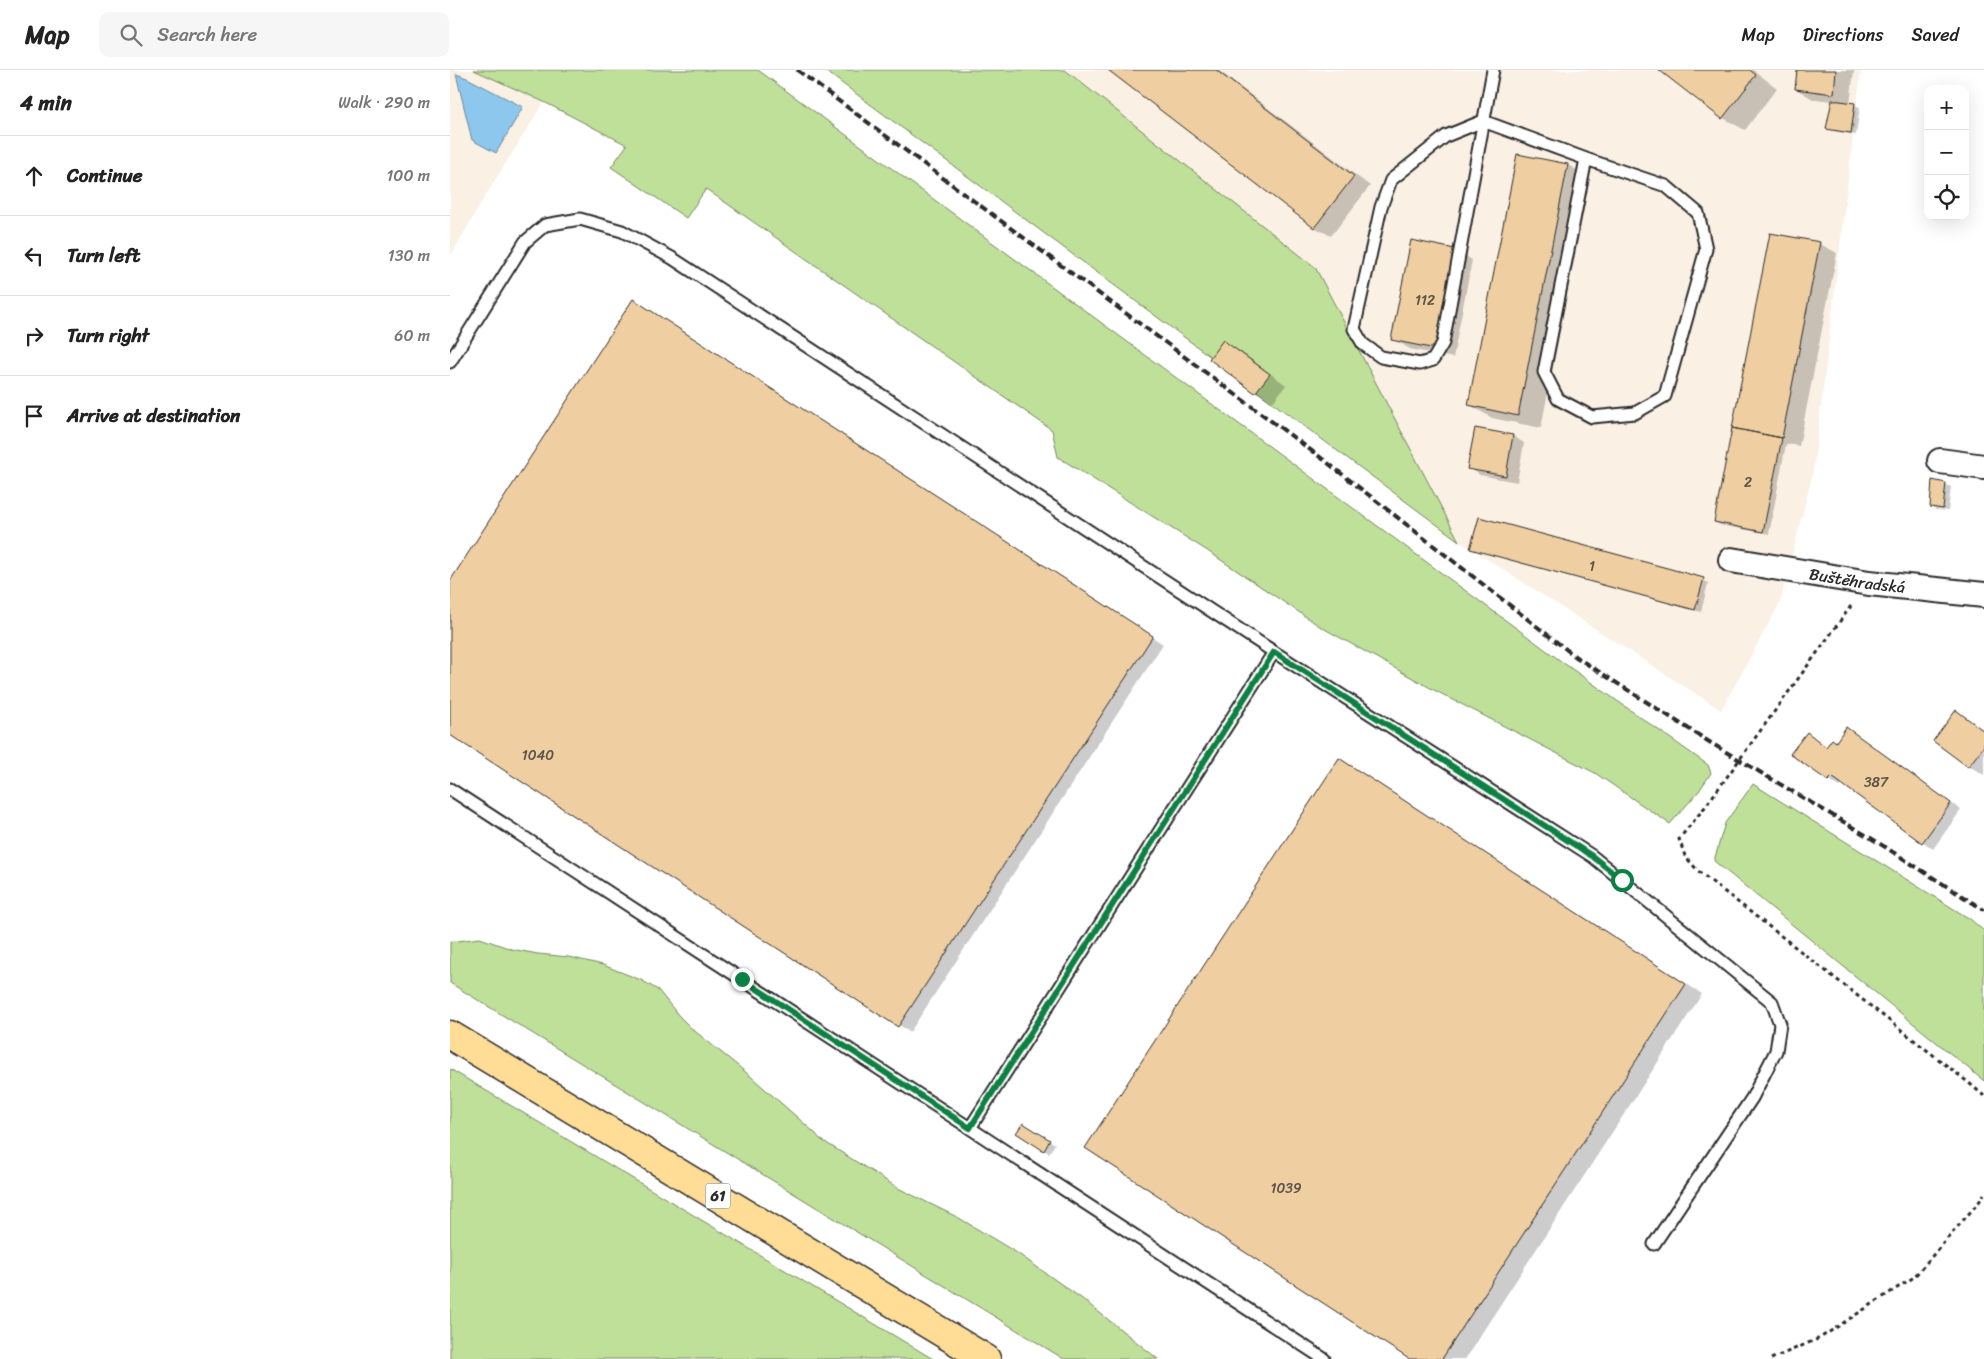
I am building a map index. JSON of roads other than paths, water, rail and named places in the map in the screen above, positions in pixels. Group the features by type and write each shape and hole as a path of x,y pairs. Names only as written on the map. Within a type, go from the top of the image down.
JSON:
{"main road":[{"name":"61","path":"450,1035 986,1359"}],"street":[{"path":"1940,460 1984,467"},
{"name":"Buštěhradská","path":"1731,560 1869,583 1984,595"}],"lane":[{"path":"1493,70 1483,121 1443,344 1433,360 1420,364 1381,357 1363,344 1354,329 1381,207 1391,180 1446,136 1483,121 1666,186 1698,213 1706,248 1665,396 1635,412 1592,417 1558,399 1544,372 1586,159"},
{"path":"450,362 525,242 545,225 580,220 622,231 672,258 1274,652 1592,856 1772,1002 1780,1024 1776,1051 1752,1098 1654,1244"},
{"path":"970,1128 1274,652"},
{"path":"450,789 1324,1359"}],"water":[{"path":"456,74 523,107 496,153 472,140"}],"railway":[{"path":"797,70 1324,460 1576,657 1711,743 1874,840 1984,910"}]}
